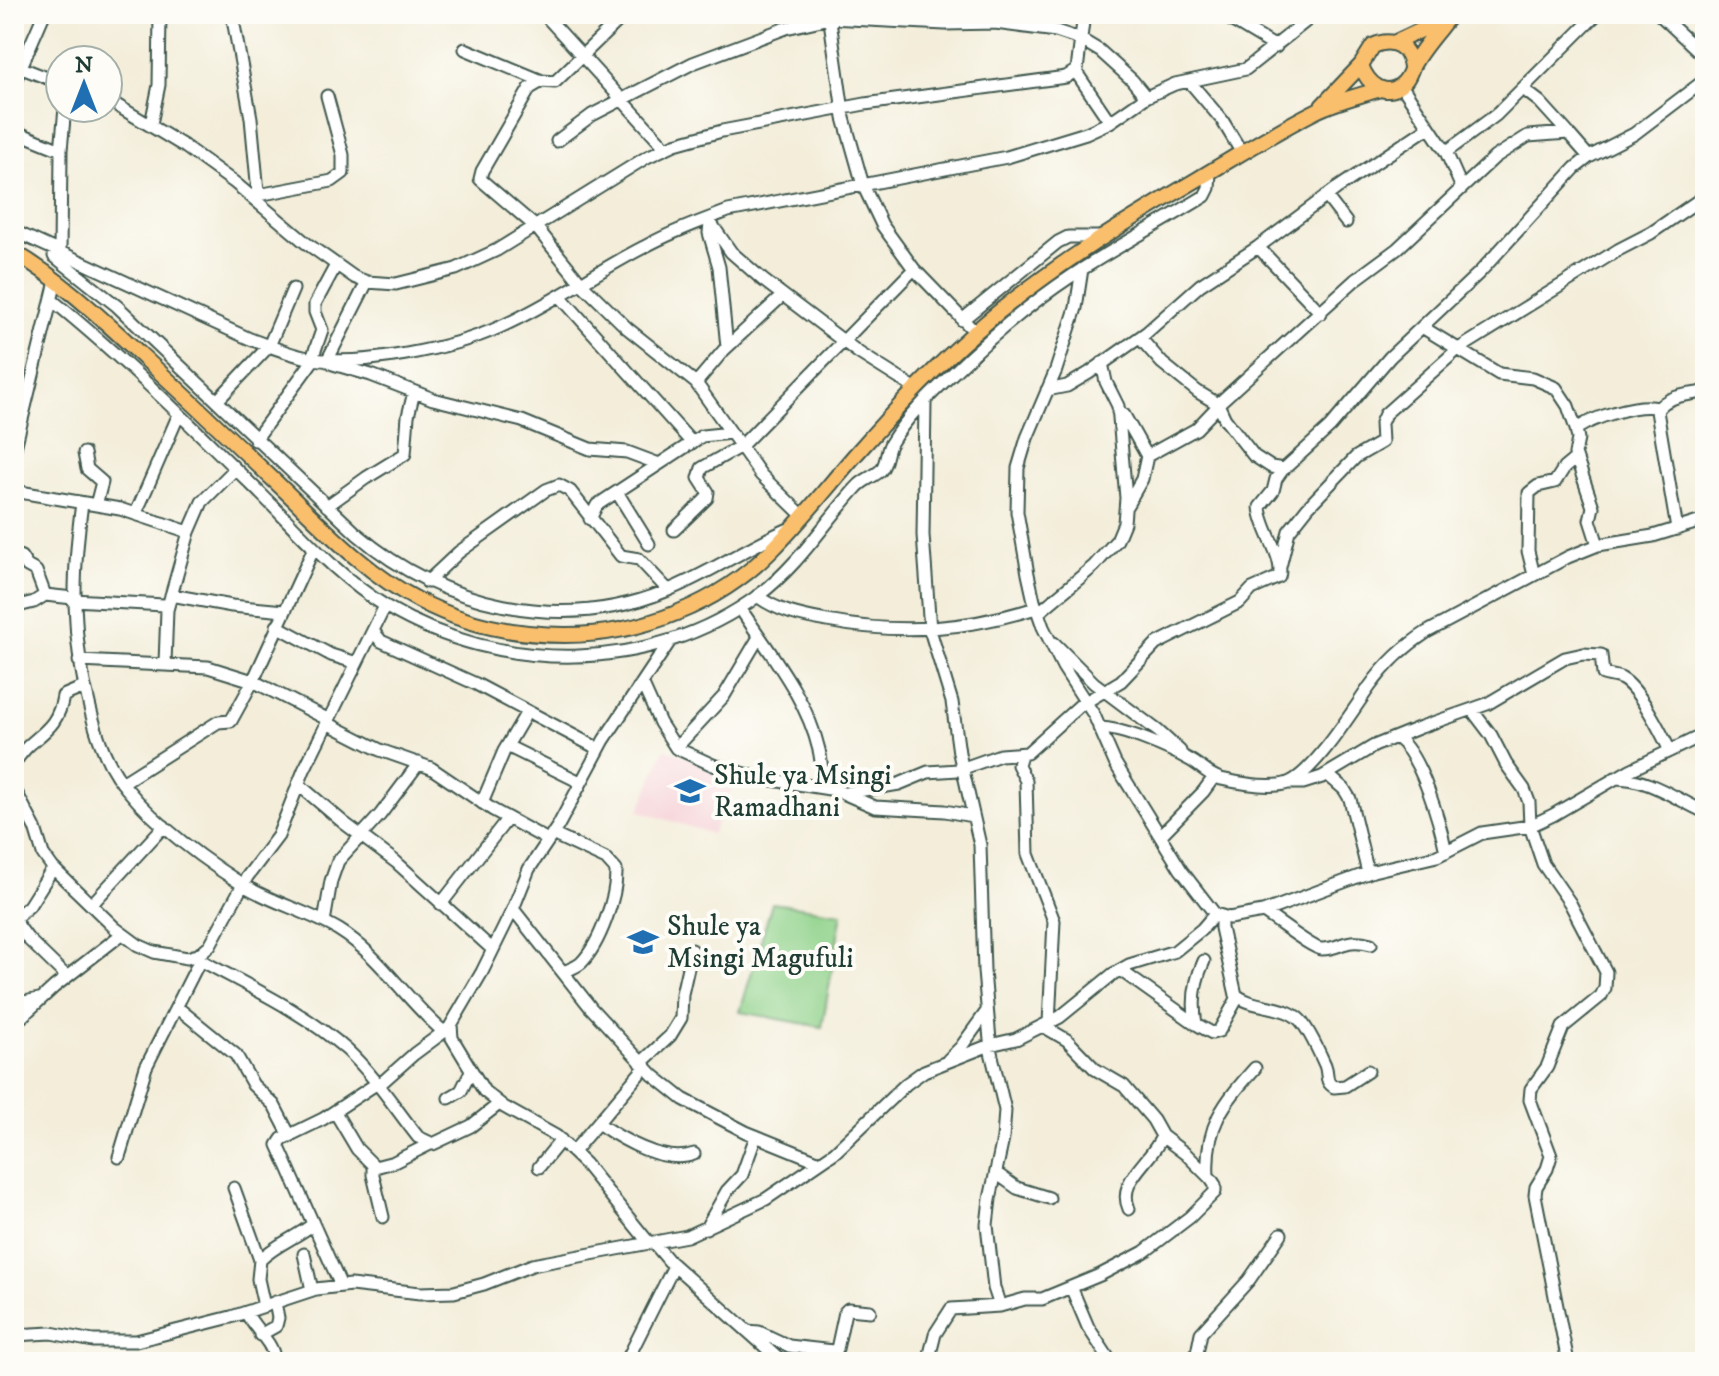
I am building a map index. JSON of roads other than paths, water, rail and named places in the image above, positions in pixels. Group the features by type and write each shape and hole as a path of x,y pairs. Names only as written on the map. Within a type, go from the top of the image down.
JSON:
{"main road":[{"path":"1394,43 1451,16"},
{"path":"14,252 56,281 114,329 332,537 383,579 419,601 493,629 584,635 643,626 672,615 749,571 804,517 855,455 916,389 975,332 1055,267 1319,109 1401,85 1411,67 1451,16"},
{"path":"1319,109 1346,83 1373,46 1383,42 1394,43 1407,52 1411,67"},
{"path":"1361,65 1366,79 1380,89"}],"street":[{"path":"14,83 18,67 44,14"},
{"path":"232,14 251,118 258,199"},
{"path":"465,49 542,81 555,82 625,14"},
{"path":"1084,14 1076,72 1110,122"},
{"path":"1221,14 1244,20 1276,47"},
{"path":"320,360 391,355 471,339 560,296 642,247 689,225 709,221 738,208 1027,152 1093,131 1146,97 1175,84 1239,72 1276,47 1315,14"},
{"path":"1446,152 1487,122 1597,14"},
{"path":"1659,14 1705,57"},
{"path":"151,124 159,85 158,15"},
{"path":"546,15 666,148"},
{"path":"830,16 843,109 863,185 882,225 914,269 975,332"},
{"path":"557,141 592,115 706,57 786,28 830,16 1044,28 1080,39 1118,66 1146,97"},
{"path":"18,67 44,77"},
{"path":"124,109 184,146 258,199 287,229 336,265 367,282 396,284 456,269 519,238 666,148 722,131 887,101 1066,77 1076,72"},
{"path":"1280,567 1261,519 1260,507 1273,491 1283,469 1330,427 1390,357 1527,224 1563,180 1589,157 1621,143 1705,80"},
{"path":"542,81 527,93 480,176 536,227 581,283 627,328 696,383 764,480 804,517"},
{"path":"1189,81 1222,120 1242,153"},
{"path":"1401,85 1446,152 1461,186"},
{"path":"1523,89 1540,102 1589,157"},
{"path":"258,199 332,181 343,173 343,155 327,96"},
{"path":"60,254 63,124"},
{"path":"1047,390 1067,386 1140,338 1200,285 1429,127"},
{"path":"14,131 61,150"},
{"path":"1147,456 1196,429 1218,405 1355,280 1397,249 1461,186 1519,140 1528,136 1569,134"},
{"path":"53,301 179,414 314,548 385,606 468,644 522,655 632,651 670,641 716,622 757,596 798,560 861,483 880,470 894,438 983,345 1082,269 1205,196 1210,172"},
{"path":"1326,196 1346,222"},
{"path":"846,793 899,784 928,772 963,768 1000,755 1030,751 1086,702 1106,692 1135,668 1156,644 1240,602 1252,589 1279,577 1289,531 1308,507 1356,457 1382,442 1381,423 1388,410 1460,349 1618,250 1651,233 1705,196"},
{"path":"709,221 737,258 782,296 916,389"},
{"path":"709,221 709,233 719,267 727,347"},
{"path":"14,231 269,346 478,412 522,421 590,449 627,452 659,464"},
{"path":"962,320 1058,242 1068,237 1102,237"},
{"path":"38,243 117,306 255,440 378,552 427,582 526,611 570,613 637,602 668,590 792,528"},
{"path":"1258,247 1321,313"},
{"path":"320,360 322,330 315,304 336,265"},
{"path":"674,530 707,498 708,492 699,478 702,468 741,446 914,269"},
{"path":"1082,269 1076,308 1018,468 1016,493 1019,529 1037,610 1049,639 1086,702 1115,763 1181,870 1218,916 1238,997 1219,1031 1212,1033 1120,970"},
{"path":"14,452 56,281"},
{"path":"255,440 320,360 367,282"},
{"path":"217,401 269,346 293,289"},
{"path":"560,296 692,443"},
{"path":"696,383 727,347 782,296"},
{"path":"1422,327 1499,374 1533,378 1556,388 1568,406 1576,429 1576,458 1593,507 1590,520 1598,545"},
{"path":"1140,338 1162,363 1218,405 1254,456 1265,464 1283,469"},
{"path":"757,596 778,609 797,615 876,629 930,630 1037,610 1094,566 1121,534 1126,506 1117,401 1106,382 1102,363"},
{"path":"327,506 405,454 407,422 414,392"},
{"path":"1576,429 1616,412 1658,408 1671,400 1705,392"},
{"path":"925,403 923,545 930,630 952,702 981,853 990,1045 1006,1120 987,1225 994,1288 1000,1306"},
{"path":"1658,408 1677,529"},
{"path":"1118,412 1124,415 1147,456 1142,479 1126,506"},
{"path":"136,513 179,414"},
{"path":"579,503 597,505 708,434 731,433"},
{"path":"84,453 87,469 102,482 96,505"},
{"path":"1534,575 1528,551 1529,493 1538,486 1555,482 1564,468 1576,458"},
{"path":"165,663 167,610 189,532 202,502 235,469"},
{"path":"427,582 459,552 554,486 564,486 621,556 639,559 668,590"},
{"path":"14,491 136,513 189,532"},
{"path":"617,492 649,544"},
{"path":"82,503 73,599 79,661 102,750 122,783 164,826 243,885 324,922 357,943 447,1029 484,1091 499,1104 561,1140 651,1243 782,1362"},
{"path":"590,519 597,505"},
{"path":"1287,783 1302,773 1321,753 1378,676 1411,643 1568,557 1598,545 1705,520"},
{"path":"122,783 218,722 229,723 253,681 314,548"},
{"path":"14,554 36,571 45,595"},
{"path":"14,607 34,602 45,595 159,603 167,610"},
{"path":"171,595 284,611"},
{"path":"119,1157 146,1067 178,1008 197,958 210,945 243,885 278,836 298,784 385,606"},
{"path":"740,608 778,663 810,722 820,752 823,787"},
{"path":"277,626 331,655 357,663"},
{"path":"373,631 381,641 435,664 599,749"},
{"path":"676,748 724,696 759,637"},
{"path":"1049,639 1090,680 1214,777 1259,784 1303,783 1328,775 1369,749 1487,704 1565,658 1583,654 1599,654 1603,673 1623,679 1630,685 1648,709 1670,751"},
{"path":"341,1286 278,1148 279,1142 377,1085 447,1029 513,909 529,869 599,749 670,641"},
{"path":"79,661 208,667 253,681 380,750 419,763 446,777 508,818 606,859 616,870 616,882 602,930 579,965 564,972"},
{"path":"642,683 660,723 676,748 713,765 751,776 823,787 846,793 875,807 945,811 972,816"},
{"path":"14,764 22,751 49,729 58,717 63,696 84,687"},
{"path":"1472,710 1491,735 1528,797 1530,826 1543,864 1570,903 1606,972 1601,996 1563,1027 1547,1067 1531,1089 1530,1100 1551,1156 1535,1195 1568,1362"},
{"path":"482,803 507,746 527,712"},
{"path":"1099,728 1116,730 1186,758"},
{"path":"14,1335 51,1333 93,1341 136,1341 246,1312 312,1290 341,1286 420,1293 454,1292 532,1265 687,1236 766,1199 820,1162 847,1142 906,1084 924,1071 990,1045 1016,1039 1046,1024 1073,1008 1095,986 1120,970 1175,951 1218,916 1237,918 1263,912 1368,873 1446,852 1482,833 1530,826 1569,807 1615,778 1705,734"},
{"path":"1397,738 1405,745 1423,780 1446,852"},
{"path":"507,746 580,782"},
{"path":"1021,754 1018,765 1026,781 1028,854 1054,921 1046,1024"},
{"path":"324,922 334,869 419,763"},
{"path":"1328,775 1350,799 1368,873"},
{"path":"1161,835 1214,777"},
{"path":"1615,778 1651,784 1705,812"},
{"path":"298,784 396,862 492,949"},
{"path":"14,788 35,828 43,854 53,868 122,934 154,952 197,958 303,1017 358,1061 418,1137 430,1144"},
{"path":"441,904 508,818"},
{"path":"91,905 164,826"},
{"path":"53,868 29,906 14,919 39,950 66,976"},
{"path":"513,909 591,1008 643,1065 683,1099 756,1136 820,1162"},
{"path":"1263,912 1315,948 1328,948 1346,942 1371,944"},
{"path":"14,1024 66,976 122,934"},
{"path":"573,1152 670,1036 681,1018 682,994 692,950"},
{"path":"1196,1024 1193,1006 1196,979 1204,961"},
{"path":"1238,997 1300,1020 1325,1064 1327,1080 1334,1087 1345,1086 1368,1071"},
{"path":"14,1004 39,999"},
{"path":"178,1008 236,1055 253,1085 274,1105 290,1136"},
{"path":"945,1062 961,1047 987,1011"},
{"path":"928,1362 935,1334 951,1309 1042,1299 1119,1266 1144,1252 1190,1217 1215,1192 1215,1185 1208,1176 1162,1136 1153,1120 1124,1086 1095,1069 1067,1040 1046,1024"},
{"path":"1208,1176 1208,1151 1215,1119 1255,1068"},
{"path":"449,1098 461,1091 471,1071"},
{"path":"373,1165 382,1166 471,1126 499,1104"},
{"path":"335,1112 357,1149 373,1165 383,1217"},
{"path":"599,1124 631,1145 678,1157 694,1154"},
{"path":"706,1228 727,1191 742,1175 756,1136"},
{"path":"1129,1209 1125,1189 1162,1136"},
{"path":"539,1167 561,1140"},
{"path":"996,1173 1017,1188 1049,1198"},
{"path":"234,1188 260,1260 258,1279 278,1318 276,1326 260,1335"},
{"path":"260,1260 276,1246 298,1236 313,1224"},
{"path":"1191,1362 1197,1353 1201,1333 1249,1280 1281,1234"},
{"path":"304,1254 312,1290"},
{"path":"626,1362 674,1266"},
{"path":"1071,1287 1088,1327 1110,1362"},
{"path":"746,1331 759,1332 789,1346 833,1351 837,1349 845,1312 848,1309 870,1311"},
{"path":"246,1312 273,1351 274,1358 269,1362"}],"place":[{"name":"Shule ya Msingi Ramadhani","path":"690,791"},
{"name":"Shule ya Msingi Magufuli","path":"643,942"}]}
